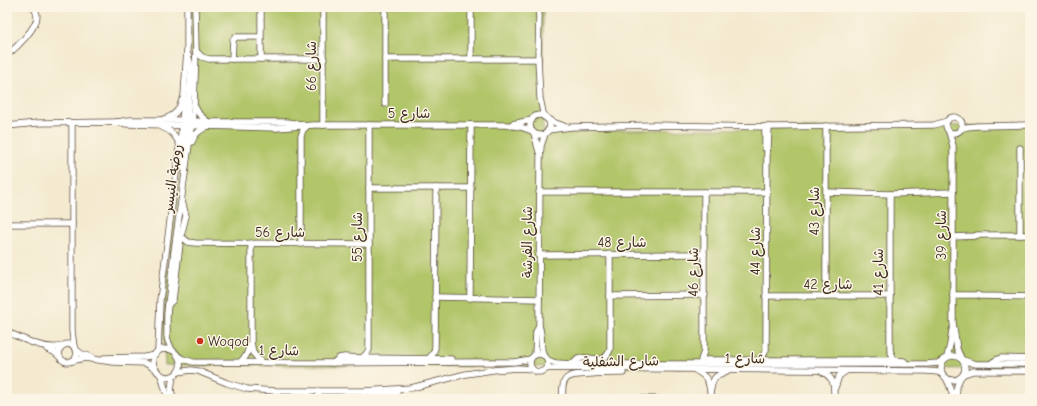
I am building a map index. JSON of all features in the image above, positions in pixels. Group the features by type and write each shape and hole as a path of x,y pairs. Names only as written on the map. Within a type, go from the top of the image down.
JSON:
{"street":[{"path":"8,52 25,38 36,21 36,13 33,7"},
{"name":"روضة النيسر","path":"172,350 168,341 166,323 184,177 187,123 185,94 187,7"},
{"name":"روضة النيسر","path":"157,352 160,300 180,145 194,105 196,66 195,7"},
{"path":"261,7 261,59"},
{"name":"شارع 66","path":"323,7 323,125"},
{"path":"385,7 385,104"},
{"path":"470,59 471,7"},
{"path":"539,7 539,92 540,105 550,124 546,132"},
{"path":"232,59 233,40 236,37 260,37"},
{"path":"187,49 191,65 187,123"},
{"path":"196,51 202,57 209,58 324,59"},
{"path":"196,66 203,60 209,58"},
{"path":"385,59 538,59"},
{"path":"539,92 534,118 530,125 533,132 539,135 546,132 571,127 653,125 767,127 934,125 954,117 958,118 961,122 977,126"},
{"path":"156,122 168,118 175,113 180,107 185,94"},
{"path":"194,105 207,124"},
{"path":"534,118 546,118 558,124 571,127"},
{"name":"شارع 5","path":"506,125 534,118"},
{"path":"946,121 948,131"},
{"path":"7,126 37,123 116,122 124,124 156,122 277,128 310,126"},
{"path":"156,122 170,131 180,145"},
{"path":"184,177 189,169 194,136 207,124 286,122 310,126"},
{"path":"959,131 962,126 961,122"},
{"path":"72,123 72,331 76,355 72,361"},
{"name":"شارع 55","path":"368,350 369,125"},
{"path":"470,298 471,125"},
{"name":"شارع 5","path":"310,126 506,125 521,127 533,132"},
{"path":"934,125 953,133 967,127 1030,125"},
{"path":"301,244 301,136 303,130 310,126"},
{"name":"شارع 43","path":"826,126 826,296"},
{"name":"شارع 44","path":"767,127 766,350 771,360"},
{"path":"277,128 282,131 295,130 299,132 301,136"},
{"name":"شارع 39","path":"948,131 953,146 953,324 957,348 962,359"},
{"name":"شارع 39","path":"953,146 959,131"},
{"name":"شارع الفرشة","path":"533,132 540,158"},
{"name":"شارع الفرشة","path":"545,358 541,346 539,326 539,192 541,146 546,132"},
{"path":"1020,148 1020,235"},
{"path":"369,188 470,188"},
{"path":"429,358 433,354 435,348 436,188"},
{"path":"539,192 767,192"},
{"name":"شارع 46","path":"701,360 704,351 705,296 704,192"},
{"path":"826,192 890,194 953,192"},
{"name":"شارع 41","path":"890,194 890,350 894,360"},
{"path":"168,304 173,300 181,236 186,216 182,200"},
{"path":"7,224 72,224"},
{"path":"953,235 1030,235"},
{"path":"181,236 190,243"},
{"path":"179,251 190,243"},
{"name":"شارع 56","path":"190,243 369,244"},
{"path":"251,243 251,342 253,353 261,362"},
{"path":"610,254 610,296 705,296"},
{"name":"شارع 48","path":"539,255 704,254"},
{"name":"شارع 1","path":"573,364 579,359 604,358 609,352 610,296"},
{"name":"شارع 42","path":"766,296 890,296"},
{"path":"953,296 1029,296 1029,354 1023,359"},
{"path":"436,297 539,300"},
{"name":"شارع 39","path":"945,358 950,345 953,324"},
{"name":"شارع الفرشة","path":"533,357 536,332 539,326"},
{"path":"60,356 59,351 72,331"},
{"path":"7,332 32,342 50,347 71,345 87,356 108,358 144,358 167,349 172,350 178,356 181,364 176,374 172,389 173,399"},
{"path":"7,335 52,351 60,356 64,361 68,362 84,358 113,362 145,363 150,365 161,375 168,399"},
{"path":"241,362 249,349 251,342"},
{"path":"435,348 440,358"},
{"path":"362,358 368,350 375,358"},
{"name":"شارع 44","path":"761,360 766,350"},
{"name":"شارع 41","path":"885,360 890,350"},
{"path":"704,351 709,360"},
{"path":"155,369 153,361 157,352"},
{"path":"276,391 309,397 378,397 400,393 411,388 458,376 486,371 518,368 532,369 539,372 546,369 548,363 545,358 538,354 533,357 530,364 532,369"},
{"path":"953,399 951,387 944,376 941,367 945,358 952,355 976,364 1030,364"},
{"name":"شارع 1","path":"178,356 193,362 333,363 514,362 533,357"},
{"name":"شارع 1","path":"333,363 339,358 344,357 475,359 487,362"},
{"name":"شارع 1","path":"545,358 556,363 573,364 933,364 938,363 945,358"},
{"path":"956,399 956,393 965,370 965,365 962,359"},
{"path":"989,364 998,359 1030,359"},
{"name":"شارع 1","path":"701,360 894,360 904,361 905,364"},
{"name":"شارع 1","path":"546,369 938,372 944,376"},
{"path":"695,369 706,378 711,397"},
{"path":"161,375 165,376 192,370 202,372 227,383 247,389 276,391 364,391 411,388"},
{"name":"شارع الشفلية","path":"563,399 563,384 566,379 573,374 667,372 675,370"},
{"path":"711,397 713,380 716,376 729,370"},
{"path":"820,371 827,374 832,379 834,399"},
{"path":"834,392 839,376 846,371"},
{"path":"944,376 950,380 955,380 973,371 1027,371 1030,376"},
{"path":"605,399 655,399"}],"green space":[{"path":"191,7 543,7 543,131 1030,125 1030,369 165,365 163,331 166,281 178,187 191,63"}],"place":[{"name":"Woqod","path":"200,341"}]}
